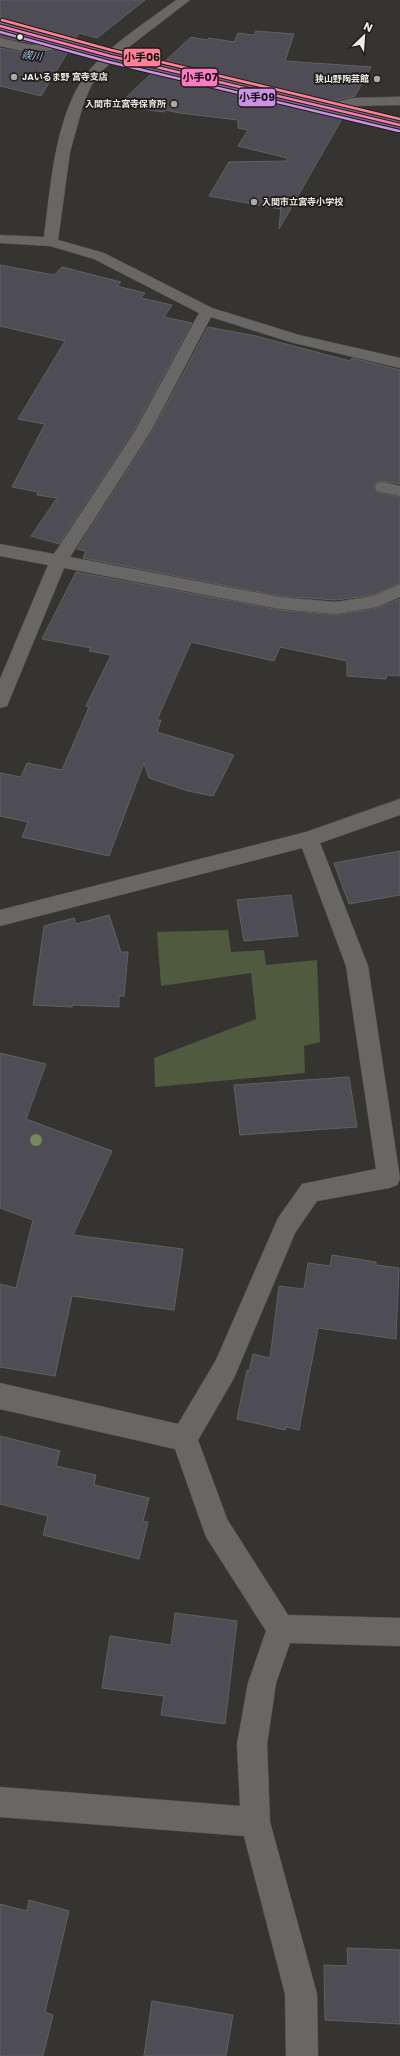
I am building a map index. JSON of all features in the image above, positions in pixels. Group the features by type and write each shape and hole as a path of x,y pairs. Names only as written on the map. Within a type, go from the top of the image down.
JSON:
{"main road":[{"path":"0,26 110,56 400,125"}],"street":[{"path":"51,242 63,154 75,110 84,88 95,71 110,56 184,0"},
{"path":"0,42 31,49 67,44"},
{"path":"328,108 353,102 400,101"},
{"path":"0,239 51,242 100,256 207,312 295,339 400,363"},
{"path":"0,701 59,560 143,431 207,312"},
{"path":"383,487 400,492"},
{"path":"0,550 280,603 336,608 377,601 400,590"},
{"path":"0,918 308,839 400,806"},
{"path":"184,1438 225,1369 286,1226 310,1192 389,1177 357,966 308,839"},
{"path":"0,1396 184,1438"},
{"path":"184,1438 216,1527 281,1629"},
{"path":"281,1629 400,1632"},
{"path":"281,1629 262,1683 252,1744 255,1822 302,1994 302,2056"},
{"path":"0,1802 255,1822"}],"green space":[{"path":"228,930 231,952 264,950 266,965 317,960 320,1042 304,1046 305,1073 155,1087 154,1058 256,1019 251,973 161,986 157,932"}],"building":[{"path":"0,0 145,0 97,38 79,33 74,41 0,21"},
{"path":"256,31 294,34 285,61 371,67 355,96 328,102 163,63 191,37 234,42 238,33 254,35"},
{"path":"0,32 39,42 31,43 0,37"},
{"path":"0,48 31,54 69,50 41,96 0,86"},
{"path":"153,72 343,117 279,229 281,206 280,209 209,196 229,162 287,161 287,158 238,146 248,130 238,128 238,120 165,110 164,112 117,106"},
{"path":"0,265 54,275 62,267 121,282 117,286 145,293 141,298 172,305 164,317 192,323 134,430 59,544 31,536 57,498 37,495 38,492 12,487 45,424 18,419 65,341 0,326"},
{"path":"208,327 256,336 350,361 352,358 400,370 400,484 383,481 377,482 374,486 377,492 400,497 400,583 373,595 336,600 280,596 83,558 86,551 77,549 152,432"},
{"path":"76,572 280,610 336,615 377,608 400,599 400,676 387,675 386,679 347,676 347,661 280,647 274,661 191,642 157,720 161,720 157,732 234,755 213,796 188,791 149,778 144,763 109,856 22,837 28,822 0,816 0,773 21,777 27,763 62,770 89,707 86,706 111,655 89,651 91,648 42,639"},
{"path":"400,851 400,895 349,904 334,863"},
{"path":"291,895 298,936 244,941 237,900"},
{"path":"109,915 121,952 128,952 124,996 119,996 119,1007 33,1005 44,926 74,918 76,924"},
{"path":"0,1053 46,1064 26,1119 112,1151 73,1235 183,1249 174,1310 72,1296 55,1376 0,1367 0,1284 16,1288 33,1220 0,1208"},
{"path":"349,1077 357,1127 240,1135 234,1085"},
{"path":"332,1255 376,1262 376,1265 399,1268 396,1339 318,1328 299,1430 286,1427 285,1430 237,1419 247,1370 249,1371 253,1354 270,1358 279,1286 304,1289 308,1263 330,1266"},
{"path":"0,1436 60,1451 56,1466 96,1475 94,1485 149,1498 143,1521 148,1522 139,1559 43,1535 48,1516 0,1504"},
{"path":"175,1613 237,1621 225,1724 161,1715 164,1696 102,1688 110,1636 171,1645"},
{"path":"29,1900 69,1911 45,2012 53,2015 43,2056 0,2056 0,1904 27,1911"},
{"path":"347,1948 400,1950 400,2024 325,2020 324,1965 348,1966"},
{"path":"152,2001 233,2015 226,2056 144,2056"}],"transit line":[{"name":"小手06","path":"2,20 111,50 400,119"},
{"name":"小手07","path":"0,26 110,56 400,125"},
{"name":"小手09","path":"0,32 109,62 399,131"}],"place":[{"name":"JAいるま野 宮寺支店","path":"14,77"},
{"name":"狭山野陶芸館","path":"377,79"},
{"name":"入間市立宮寺保育所","path":"174,104"},
{"name":"入間市立宮寺小学校","path":"254,202"}],"water label":[{"name":"禊川","path":"32,55"}]}
